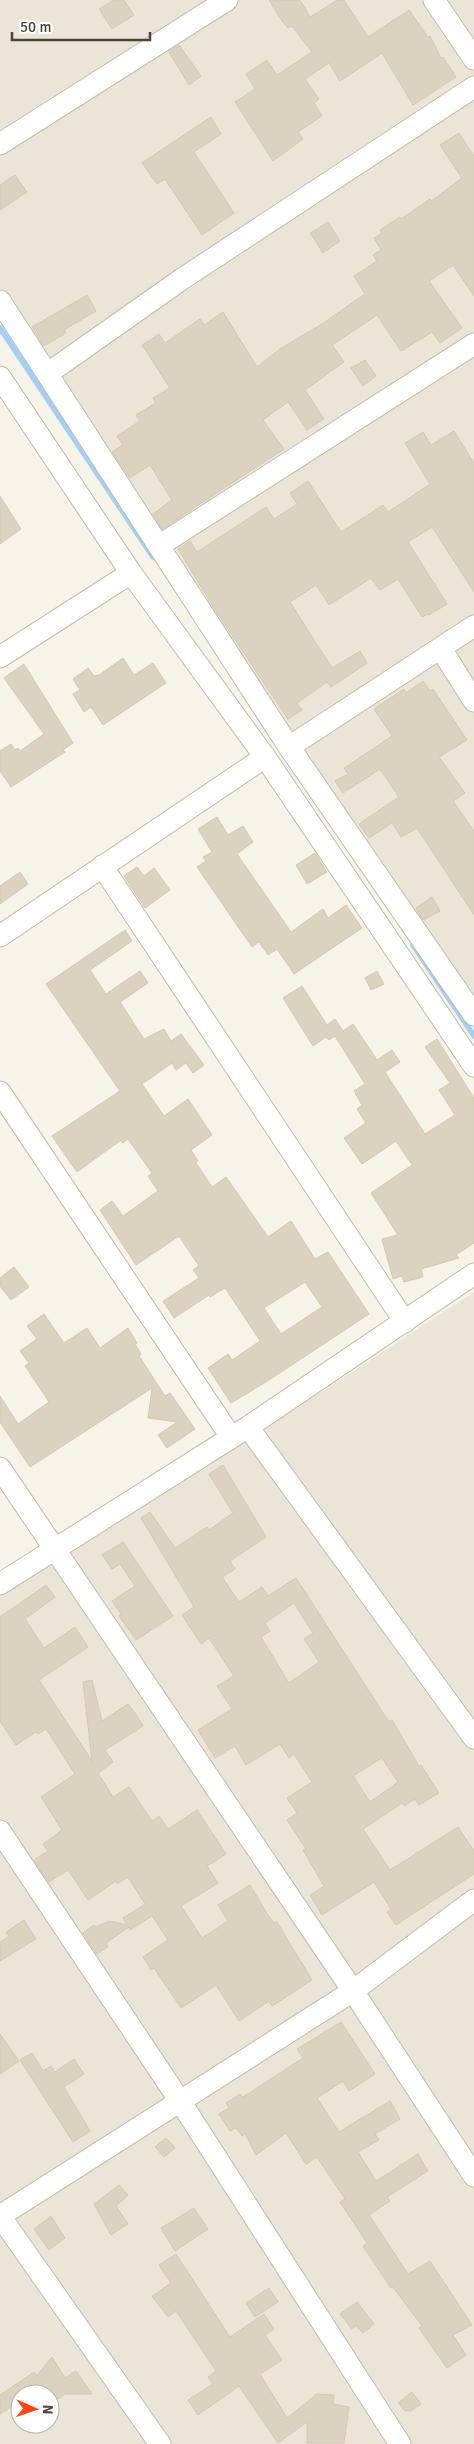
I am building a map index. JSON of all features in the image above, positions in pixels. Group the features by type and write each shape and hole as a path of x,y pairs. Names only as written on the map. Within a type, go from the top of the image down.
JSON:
{"street":[{"path":"0,144 226,0"},
{"path":"434,0 474,59"},
{"path":"46,374 182,279 474,87"},
{"path":"0,301 46,374 160,545 289,747 474,1015"},
{"path":"160,545 474,344"},
{"path":"0,377 7,402 266,757 474,1066"},
{"path":"0,657 131,573"},
{"path":"289,747 441,650 474,626"},
{"path":"441,650 474,701"},
{"path":"0,936 266,757"},
{"path":"102,866 405,1322"},
{"path":"0,1092 240,1432 474,1738"},
{"path":"0,1584 240,1432 474,1274"},
{"path":"0,1468 353,1991 474,2176"},
{"path":"0,1831 180,2100 400,2444"},
{"path":"160,2444 0,2216 353,1991 474,1900"}],"shaded area":[{"path":"0,0 474,0 474,1016 0,309"},
{"path":"474,1292 474,2444 0,2444 0,1596 312,1398"}],"building":[{"path":"114,0 124,0 134,15 112,29 99,9"},
{"path":"269,0 300,0 310,17 337,0 344,0 368,37 409,10 428,37 430,36 441,58 443,57 456,77 413,105 382,53 340,81 329,63 305,79 319,99 314,103 322,116 298,132 303,139 273,161 235,102 255,89 246,74 267,60 277,75 312,52 292,26 288,28 282,21"},
{"path":"179,45 201,76 189,85 169,52"},
{"path":"211,117 221,134 194,152 234,213 202,235 165,179 157,184 142,163"},
{"path":"459,133 474,156 474,296 453,265 429,281 462,328 440,343 432,332 401,351 377,315 332,345 344,362 305,390 324,419 307,430 288,402 263,420 284,449 162,529 153,514 172,500 150,465 130,478 112,452 123,445 117,436 140,421 136,415 156,403 153,398 170,388 142,345 159,334 165,343 200,319 204,325 223,312 257,367 280,349 322,324 365,294 354,276 377,261 373,255 381,250 374,238 382,233 380,230 400,217 401,219 430,199 431,201 462,178 440,145"},
{"path":"15,175 27,192 0,210 0,185"},
{"path":"328,222 340,241 323,253 310,233"},
{"path":"87,295 96,311 64,330 66,333 44,346 32,327"},
{"path":"365,360 376,376 363,386 351,368"},
{"path":"454,431 474,463 474,592 432,527 408,542 447,604 429,615 422,617 398,579 380,590 371,578 329,605 316,585 290,602 332,668 360,651 367,663 331,687 327,682 297,703 302,710 288,719 217,613 178,549 190,541 197,552 266,507 274,519 297,504 290,493 308,481 341,532 383,505 388,512 430,484 405,443 423,432 431,445"},
{"path":"0,496 21,529 0,544"},
{"path":"123,658 134,675 153,663 166,683 103,725 91,707 84,712 73,694 80,690 73,679 88,668 94,676 99,675"},
{"path":"24,664 73,743 63,750 65,752 11,787 0,771 0,751 11,744 15,750 18,748 20,751 44,734 4,678"},
{"path":"423,681 430,691 433,689 467,740 439,757 465,793 453,801 474,831 474,915 417,828 401,837 392,823 369,838 359,824 399,797 380,769 343,793 335,781 348,774 344,768 392,736 374,709 404,689 406,693"},
{"path":"217,817 228,835 243,826 253,842 237,854 291,932 323,909 328,918 346,905 362,928 294,974 277,949 268,955 259,942 252,947 197,867 206,861 203,857 212,852 198,829"},
{"path":"315,853 327,872 307,884 296,865"},
{"path":"137,867 144,876 154,868 170,890 145,908 124,876"},
{"path":"20,872 28,884 0,904 0,886"},
{"path":"432,897 440,911 423,920 416,908"},
{"path":"125,930 132,941 90,970 106,994 140,971 148,983 120,1002 144,1039 164,1029 171,1041 181,1034 204,1065 193,1073 186,1063 176,1070 172,1063 142,1084 164,1116 188,1099 212,1135 191,1150 198,1161 196,1163 212,1187 226,1177 268,1237 291,1221 315,1259 328,1252 369,1314 231,1403 208,1368 228,1354 232,1360 260,1341 225,1288 210,1297 209,1295 174,1318 163,1301 199,1278 193,1270 199,1266 179,1236 136,1265 100,1210 112,1201 123,1216 158,1191 148,1176 152,1173 128,1139 123,1143 121,1140 77,1172 52,1136 120,1091 46,984","holes":["305,1282 322,1307 281,1334 264,1308"]},
{"path":"377,971 384,984 371,990 365,978"},
{"path":"302,986 327,1025 335,1019 343,1031 353,1024 377,1060 392,1050 400,1062 385,1072 425,1134 455,1115 439,1090 450,1083 425,1047 437,1039 474,1098 474,1243 456,1255 459,1258 421,1269 423,1277 404,1282 402,1276 393,1279 382,1239 398,1235 371,1193 412,1165 396,1141 362,1164 344,1138 366,1123 357,1109 362,1105 354,1091 365,1084 335,1036 329,1040 326,1037 313,1046 283,998"},
{"path":"14,1267 29,1287 11,1300 0,1286 0,1278"},
{"path":"44,1314 64,1343 87,1328 100,1348 128,1328 137,1343 135,1344 141,1354 139,1356 165,1396 170,1393 195,1429 167,1448 158,1435 177,1422 148,1418 152,1388 30,1467 0,1422 0,1396 18,1424 49,1402 25,1366 29,1363 20,1351 37,1339 27,1326"},
{"path":"223,1465 266,1537 230,1561 235,1569 222,1577 239,1602 262,1587 268,1596 296,1578 389,1722 392,1720 419,1766 421,1765 439,1793 419,1805 415,1799 404,1806 402,1803 363,1829 390,1870 458,1827 474,1851 474,1874 396,1925 387,1912 391,1909 374,1882 322,1915 310,1895 324,1886 303,1850 306,1849 287,1820 297,1813 287,1798 312,1782 294,1754 289,1758 280,1744 246,1765 235,1746 215,1758 198,1730 232,1709 217,1686 234,1676 209,1638 201,1644 182,1615 194,1607 141,1518 150,1512 175,1548 207,1527 209,1530 233,1513 209,1474","holes":["294,1603 313,1633 304,1639 319,1662 289,1683 261,1637 270,1631 265,1623","382,1758 398,1782 370,1802 353,1776"]},
{"path":"123,1542 173,1616 136,1640 119,1616 121,1614 112,1601 135,1586 120,1564 112,1569 102,1555"},
{"path":"46,1585 55,1597 25,1619 44,1648 75,1627 88,1647 39,1680 92,1761 83,1682 92,1680 102,1721 128,1704 135,1713 143,1726 105,1750 113,1762 98,1773 113,1797 129,1787 152,1821 159,1816 168,1829 197,1810 226,1854 207,1866 218,1883 181,1906 202,1938 228,1921 218,1905 250,1885 268,1915 274,1923 277,1922 312,1980 272,2006 269,2001 239,2021 216,1985 181,2008 154,1968 151,1970 143,1957 168,1940 152,1916 130,1930 129,1927 106,1943 108,1947 97,1954 83,1933 94,1925 95,1927 110,1921 127,1925 123,1918 145,1904 128,1877 117,1884 116,1881 88,1900 68,1870 49,1882 34,1860 48,1851 43,1844 62,1830 41,1797 75,1774 46,1729 38,1734 36,1732 16,1745 0,1721 0,1617"},
{"path":"24,1920 36,1939 0,1961 0,1942 9,1936 6,1932"},
{"path":"341,2022 375,2074 349,2091 343,2081 317,2098 339,2132 390,2101 400,2119 375,2134 379,2140 358,2152 376,2181 418,2154 428,2171 387,2197 390,2201 369,2215 408,2274 430,2261 472,2325 453,2335 466,2355 447,2368 419,2328 422,2326 393,2287 391,2288 363,2246 367,2243 340,2202 345,2199 317,2157 306,2164 286,2133 256,2155 245,2134 242,2136 236,2128 230,2131 219,2114 229,2108 226,2103 240,2094 243,2097 303,2058 297,2049"},
{"path":"0,2034 19,2061 0,2074"},
{"path":"32,2053 43,2071 51,2066 55,2072 74,2059 84,2074 64,2087 90,2131 73,2142 20,2060"},
{"path":"166,2138 175,2148 164,2157 155,2147"},
{"path":"119,2185 128,2195 116,2206 128,2224 111,2235 94,2204"},
{"path":"194,2208 208,2229 175,2251 161,2228"},
{"path":"51,2216 65,2238 49,2250 34,2229"},
{"path":"176,2254 230,2337 264,2314 274,2329 265,2335 282,2360 260,2374 287,2418 317,2394 334,2395 333,2404 349,2407 344,2443 307,2443 307,2422 278,2443 239,2386 198,2415 188,2400 213,2384 208,2377 216,2371 176,2311 168,2317 152,2296 171,2283 159,2265"},
{"path":"269,2288 278,2302 255,2317 246,2303"},
{"path":"357,2302 374,2324 363,2333 356,2326 352,2329 340,2314"},
{"path":"52,2357 65,2378 76,2371 92,2394 65,2394 60,2397 60,2384 16,2384 34,2372 37,2375"},
{"path":"10,2388 10,2408 0,2414 0,2395"},
{"path":"412,2392 421,2404 411,2411 405,2411 398,2403"}],"waterway":[{"path":"0,328 153,557"},
{"path":"413,945 474,1036"}]}
